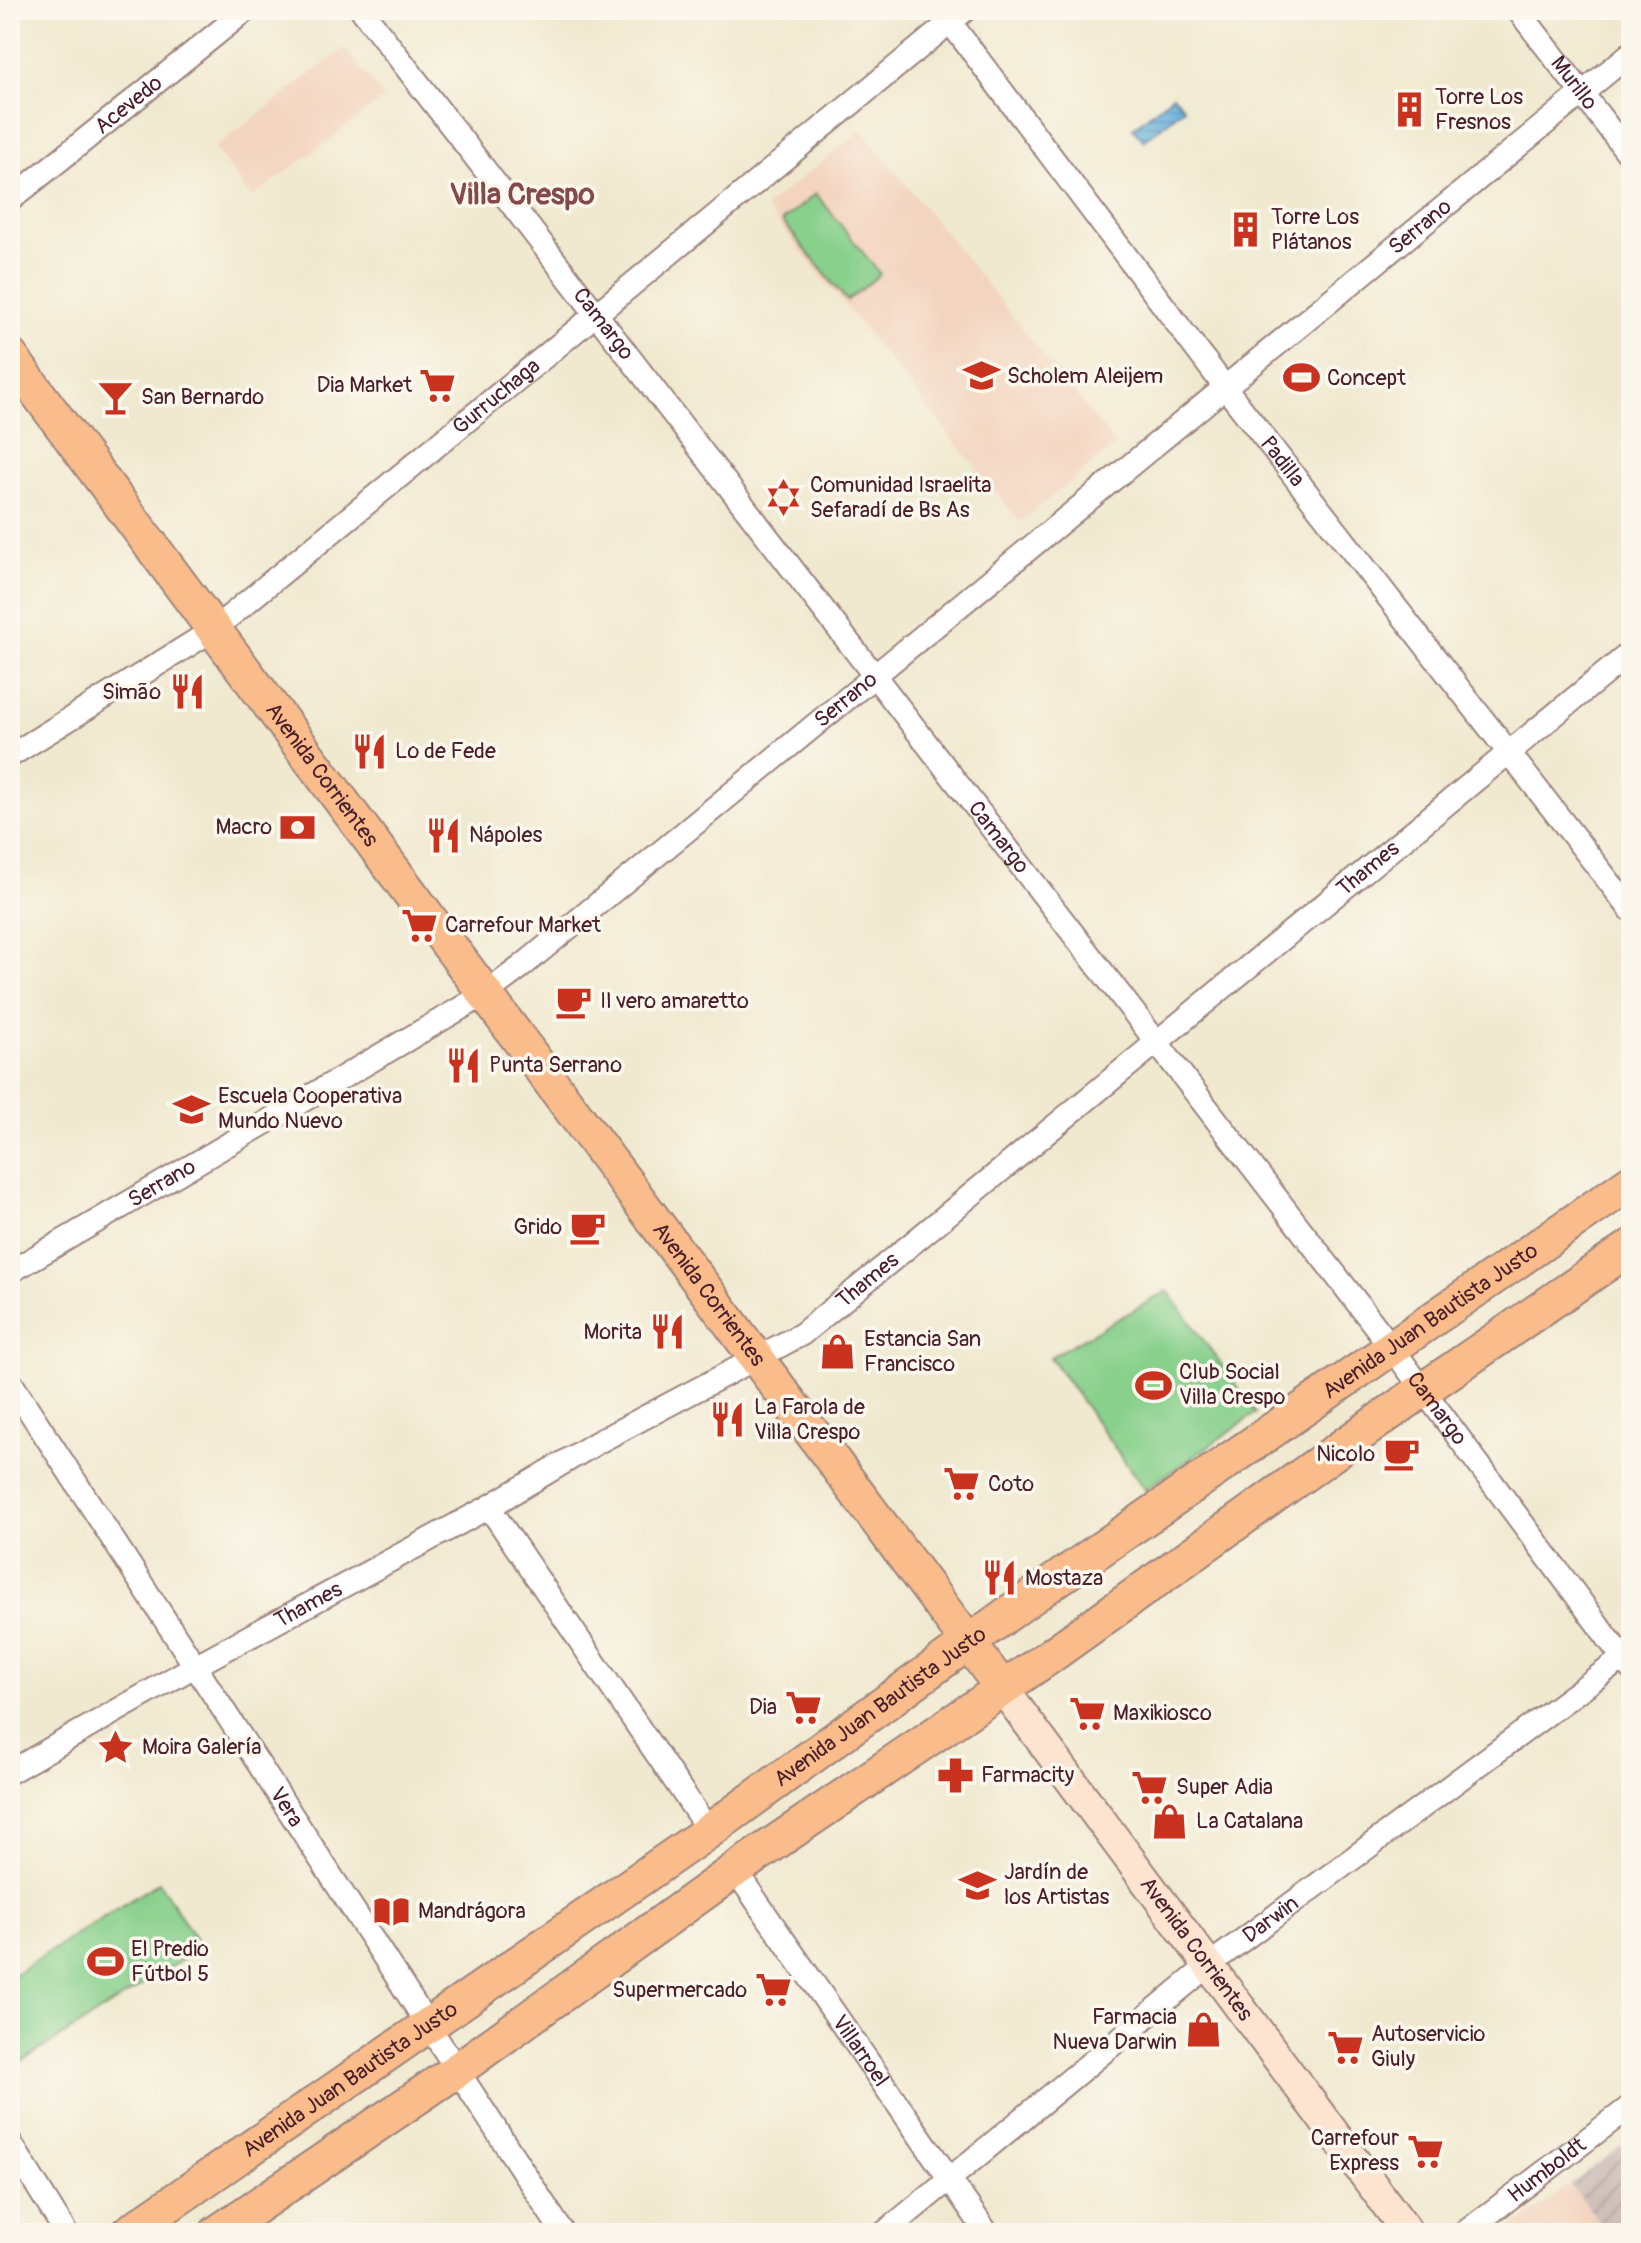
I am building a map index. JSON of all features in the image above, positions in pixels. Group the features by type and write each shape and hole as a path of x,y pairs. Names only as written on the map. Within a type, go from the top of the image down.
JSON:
{"main road":[{"name":"Avenida Corrientes","path":"10,356 759,1357 1408,2233"},
{"name":"Avenida Juan Bautista Justo","path":"128,2233 429,2027 709,1831 969,1641 1631,1182"},
{"path":"217,2233 457,2070 735,1870 1003,1689 1422,1390 1631,1247"}],"street":[{"name":"Acevedo","path":"10,200 246,10"},
{"name":"Camargo","path":"362,10 872,677 1392,1348 1628,1660"},
{"name":"Murillo","path":"1518,10 1631,157"},
{"name":"Gurruchaga","path":"10,756 213,630 597,316 952,14"},
{"name":"Padilla","path":"952,14 1224,386 1631,909"},
{"name":"Serrano","path":"10,1272 485,994 1631,53"},
{"name":"Thames","path":"10,1772 193,1667 489,1507 598,1442 802,1334 1631,652"},
{"name":"Vera","path":"10,1381 563,2233"},
{"path":"489,1507 709,1831"},
{"name":"Darwin","path":"884,2233 1209,1965 1628,1660"},
{"name":"Villarroel","path":"735,1870 987,2233"},
{"name":"Humboldt","path":"1464,2233 1631,2106"},
{"path":"10,2142 66,2233"}],"shaded area":[{"path":"345,48 384,98 252,198 214,148"},
{"name":"Scholem Aleijem","path":"862,130 1116,445 1020,522 765,207"},
{"path":"1631,2140 1631,2233 1608,2233 1570,2184"},
{"path":"1570,2184 1608,2233 1506,2233"}],"green space":[{"path":"816,194 880,274 847,301 782,221"},
{"name":"Club Social Villa Crespo","path":"1168,1291 1256,1413 1145,1490 1050,1357"},
{"name":"El Predio Fútbol 5","path":"159,1882 201,1948 10,2069 10,1977"}],"water":[{"path":"1173,95 1184,108 1144,141 1133,128"}],"place":[{"name":"Torre Los Fresnos","path":"1409,110"},
{"name":"Torre Los Plátanos","path":"1245,230"},
{"name":"Scholem Aleijem","path":"981,376"},
{"name":"Concept","path":"1301,378"},
{"name":"Dia Market","path":"438,385"},
{"name":"San Bernardo","path":"115,397"},
{"name":"Comunidad Israelita Sefaradí de Bs As","path":"784,498"},
{"name":"Simão","path":"187,692"},
{"name":"Lo de Fede","path":"369,751"},
{"name":"Macro","path":"298,827"},
{"name":"Nápoles","path":"443,835"},
{"name":"Carrefour Market","path":"419,925"},
{"name":"Il vero amaretto","path":"574,1001"},
{"name":"Punta Serrano","path":"463,1065"},
{"name":"Escuela Cooperativa Mundo Nuevo","path":"192,1109"},
{"name":"Grido","path":"588,1227"},
{"name":"Morita","path":"668,1332"},
{"name":"Estancia San Francisco","path":"838,1352"},
{"name":"Club Social Villa Crespo","path":"1153,1385"},
{"name":"La Farola de Villa Crespo","path":"728,1420"},
{"name":"Nicolo","path":"1401,1454"},
{"name":"Coto","path":"962,1484"},
{"name":"Mostaza","path":"999,1578"},
{"name":"Dia","path":"803,1707"},
{"name":"Maxikiosco","path":"1087,1713"},
{"name":"Moira Galería","path":"116,1747"},
{"name":"Farmacity","path":"955,1775"},
{"name":"Super Adia","path":"1150,1787"},
{"name":"La Catalana","path":"1170,1821"},
{"name":"Jardín de los Artistas","path":"978,1885"},
{"name":"Mandrágora","path":"392,1911"},
{"name":"El Predio Fútbol 5","path":"105,1962"},
{"name":"Supermercado","path":"773,1990"},
{"name":"Farmacia Nueva Darwin","path":"1203,2030"},
{"name":"Autoservicio Giuly","path":"1345,2047"},
{"name":"Carrefour Express","path":"1425,2151"}],"district":[{"name":"Villa Crespo","path":"522,194"}]}
